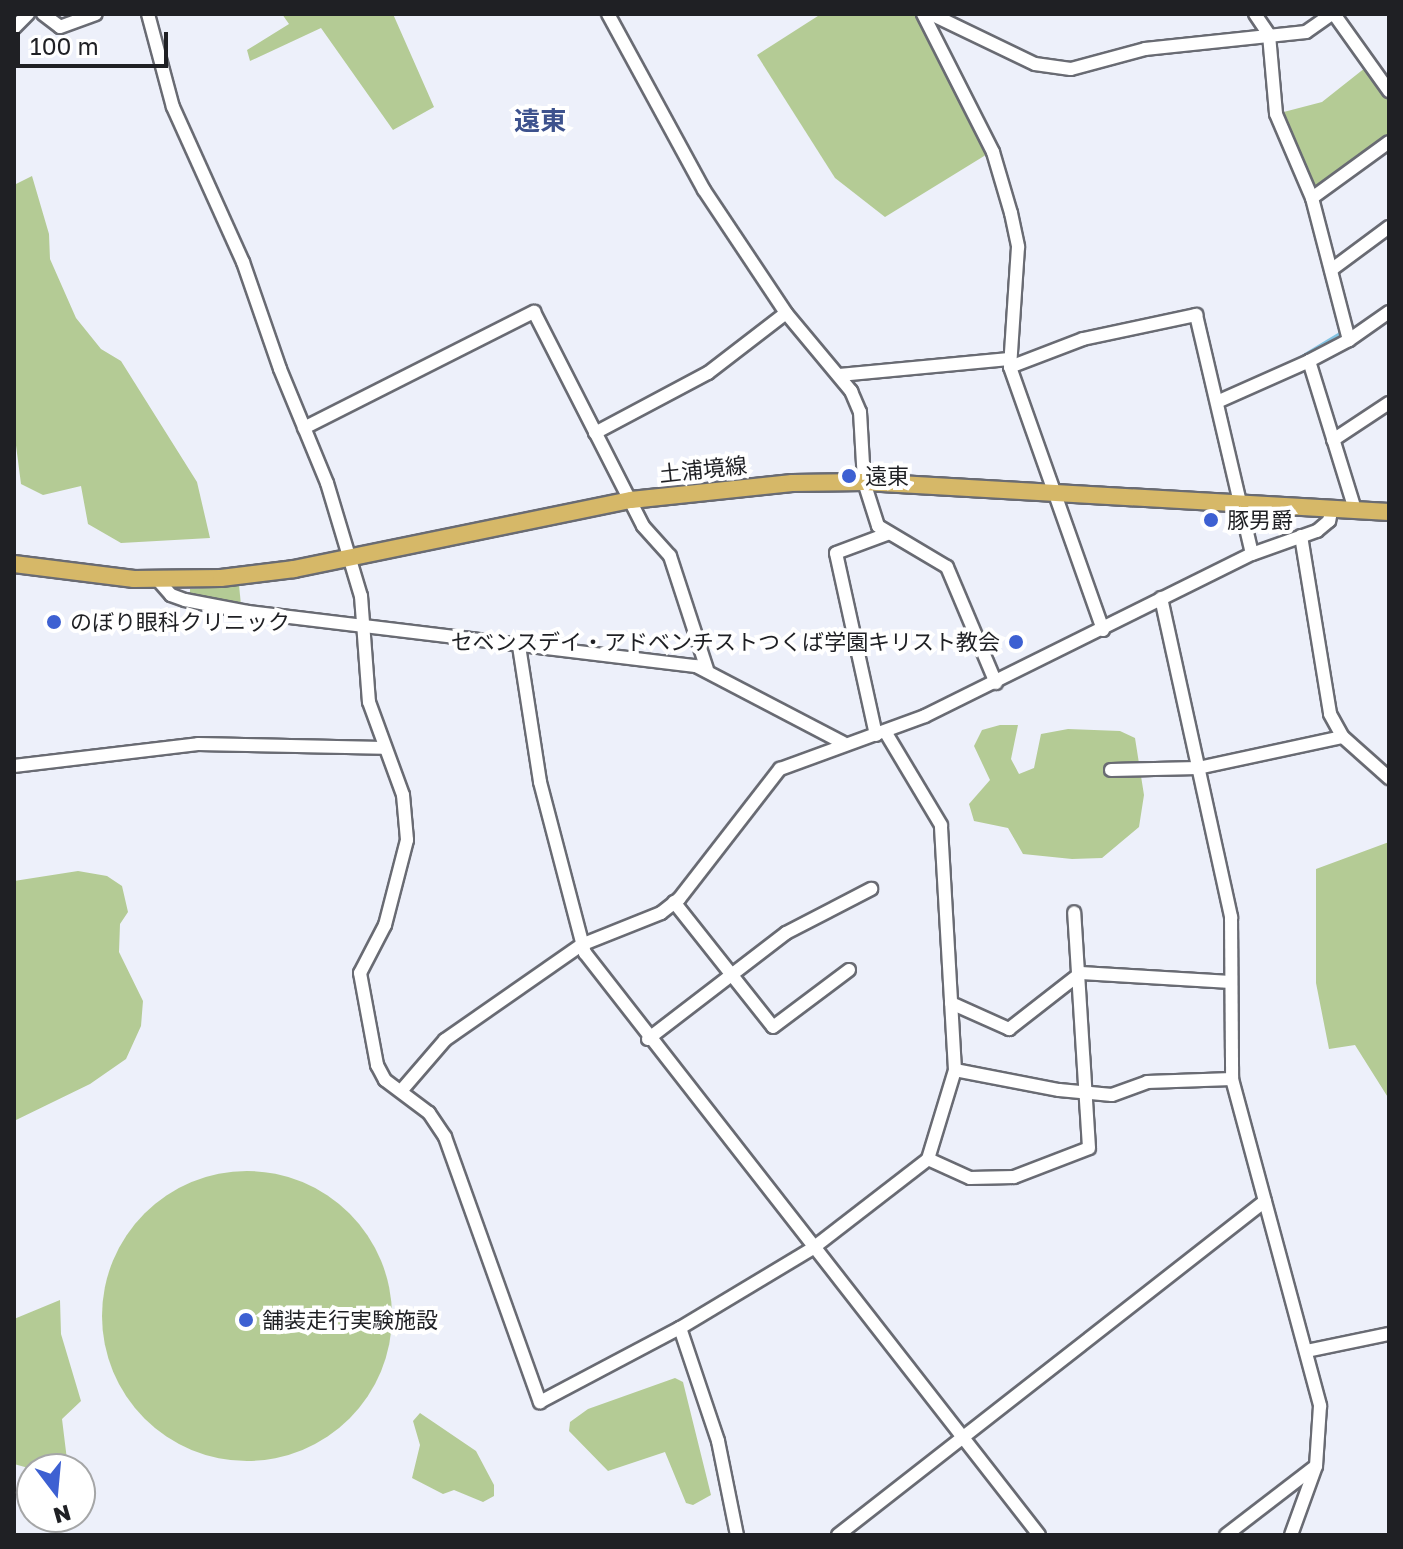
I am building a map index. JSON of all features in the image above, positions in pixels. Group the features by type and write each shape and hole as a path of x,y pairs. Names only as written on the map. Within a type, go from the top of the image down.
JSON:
{"main road":[{"name":"土浦境線","path":"22,566 158,580 245,576 631,500 738,486 864,482 1355,510 1386,508"}],"street":[{"path":"14,28 28,14"},
{"path":"43,14 60,27 96,14"},
{"path":"148,14 178,120 243,262 350,557 366,629 369,702 383,748 403,795 407,840 394,900 358,986 377,1065 385,1080 429,1113 445,1137 540,1402 680,1328 813,1248 928,1159 955,1070 941,825 881,734 836,553 887,534"},
{"path":"923,14 988,140 1011,213 1018,247 1009,363 1103,630"},
{"path":"931,14 1000,49 1059,69 1085,67 1145,49 1306,32 1333,14 1389,91"},
{"path":"1255,14 1269,35 1276,114 1312,198 1349,340"},
{"path":"611,15 704,190 786,313 840,375 860,412 864,482 878,526 947,567 996,683"},
{"path":"1312,198 1389,142"},
{"path":"1331,270 1389,227"},
{"path":"304,428 534,312 643,526 670,556 707,669"},
{"path":"1221,400 1309,361 1349,340 1389,312"},
{"path":"595,433 708,373 786,313"},
{"path":"840,375 1009,363 1083,339 1196,315 1221,400 1252,554"},
{"path":"1309,361 1355,510"},
{"path":"1333,440 1389,403"},
{"path":"401,1091 445,1040 581,945 674,902 747,815 768,780 780,769 843,743 881,734 996,683 1252,554 1324,527 1332,508"},
{"path":"1301,536 1330,714 1343,737 1389,778"},
{"path":"158,580 185,600 366,629 707,669 843,743"},
{"path":"1161,598 1231,917 1232,1079 1320,1406 1316,1466 1291,1535"},
{"path":"519,646 540,782 581,945 648,1039 1039,1535"},
{"path":"1111,770 1198,768 1343,737"},
{"path":"14,766 198,744 383,748"},
{"path":"648,1039 786,933 871,889"},
{"path":"674,902 773,1027 849,970"},
{"path":"928,1159 970,1178 1014,1177 1089,1148 1081,973 1074,912"},
{"path":"951,1003 1009,1029 1081,973 1231,982"},
{"path":"955,1070 1112,1095 1163,1080 1232,1079"},
{"path":"838,1535 1265,1201"},
{"path":"680,1328 718,1441 737,1535"},
{"path":"1307,1351 1389,1334"},
{"path":"1226,1535 1316,1466"}],"green space":[{"path":"282,14 393,14 434,107 393,130 321,28 250,61 247,50 289,24"},
{"path":"821,14 915,14 941,52 989,153 885,217 835,178 757,55"},
{"path":"1370,64 1389,91 1389,142 1312,198 1276,114 1322,102"},
{"path":"32,176 49,234 50,259 76,318 101,349 121,361 197,482 210,538 121,543 88,524 81,486 43,495 21,484 14,430 14,185"},
{"path":"239,585 241,605 190,598 190,589"},
{"path":"1000,725 1018,725 1011,759 1019,774 1034,768 1041,734 1068,729 1120,731 1135,738 1144,795 1139,827 1102,858 1072,859 1023,854 1008,828 974,821 969,804 990,780 974,746 982,730"},
{"path":"1389,842 1389,1099 1355,1045 1329,1049 1316,983 1316,869"},
{"path":"78,871 107,876 122,886 128,912 120,924 119,952 143,1001 141,1026 126,1059 90,1084 14,1121 14,881"},
{"path":"247,1171 275,1174 303,1182 328,1195 350,1213 368,1235 381,1260 389,1288 392,1316 389,1344 381,1372 368,1397 350,1419 328,1437 303,1450 275,1458 247,1461 219,1458 191,1450 166,1437 144,1419 126,1397 113,1372 105,1344 102,1316 105,1288 113,1260 126,1235 144,1213 166,1195 191,1182 219,1174"},
{"path":"60,1300 61,1334 81,1401 62,1419 66,1453 16,1453 16,1465 14,1464 14,1319"},
{"path":"675,1378 683,1382 711,1495 693,1505 686,1503 665,1452 608,1471 569,1431 570,1422 588,1409"},
{"path":"420,1413 476,1451 494,1485 494,1496 483,1502 454,1490 443,1494 412,1478 420,1445 413,1421"}],"waterway":[{"path":"1247,14 1258,31"},
{"path":"1263,40 1265,60"},
{"path":"1288,364 1341,332"}],"place":[{"name":"遠東","path":"849,476"},
{"name":"豚男爵","path":"1211,520"},
{"name":"のぼり眼科クリニック","path":"54,622"},
{"name":"セベンスデイ・アドベンチストつくば学園キリスト教会","path":"1016,642"},
{"name":"舗装走行実験施設","path":"246,1320"}],"district":[{"name":"遠東","path":"540,121"}]}
